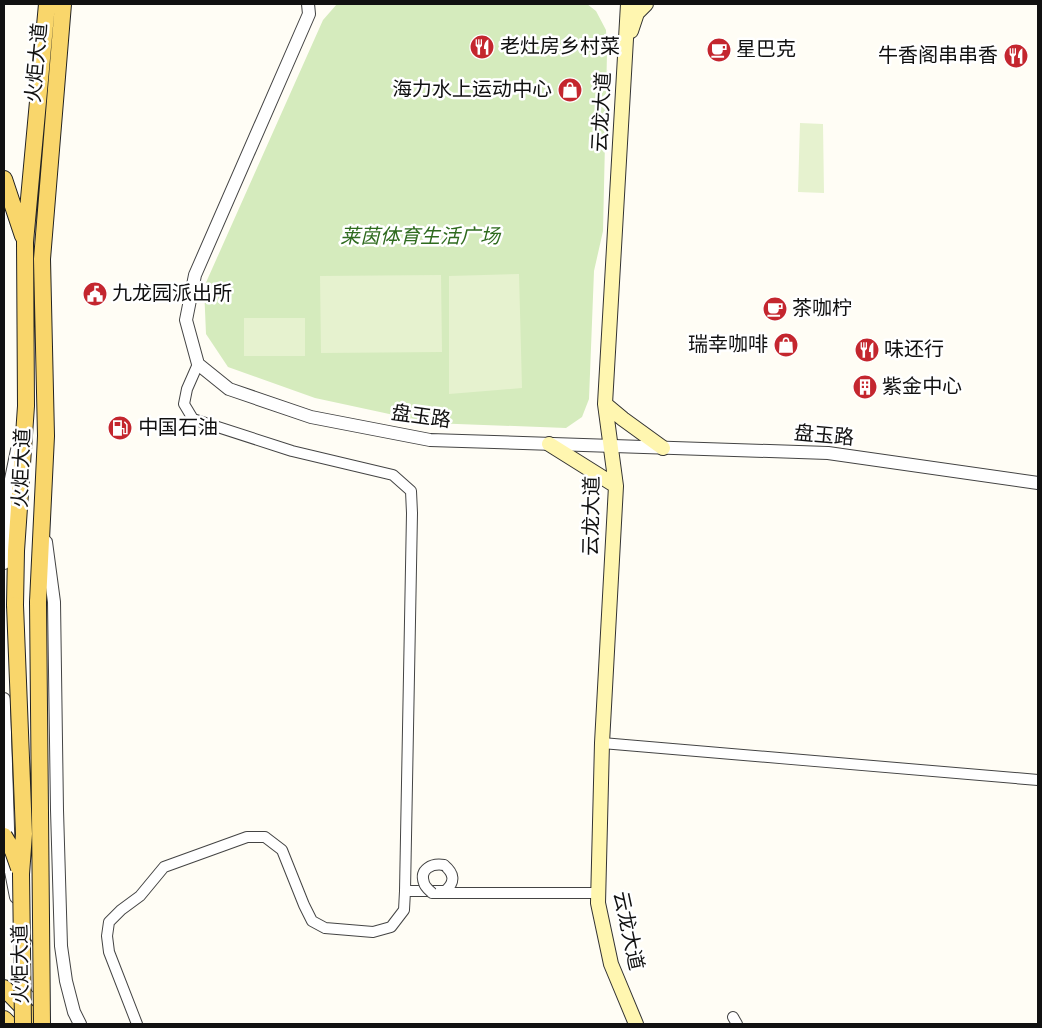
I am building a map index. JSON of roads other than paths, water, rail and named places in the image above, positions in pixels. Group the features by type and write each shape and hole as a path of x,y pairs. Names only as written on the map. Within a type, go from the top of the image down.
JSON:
{"main road":[{"name":"火炬大道","path":"21,874 24,834 15,605 16,550 26,406 26,242 47,4"},
{"name":"火炬大道","path":"41,1024 38,602 46,436 42,259 64,4"},
{"name":"云龙大道","path":"628,4 605,404 616,486 602,743 598,902 611,964 636,1024"},
{"path":"625,51 637,13 646,4"},
{"path":"4,179 26,242 42,259"},
{"path":"605,404 663,448"},
{"path":"549,444 616,486"},
{"path":"4,836 13,851 21,874 23,1024"},
{"path":"4,988 41,1024"},
{"path":"4,1019 10,1024"}],"street":[{"path":"137,1024 109,952 107,936 109,922 140,896 164,866 247,837 265,836 282,850 312,921 325,928 373,932 391,927 404,910 412,513 410,491 393,475 292,452 192,419 184,404 187,389 198,364 186,320 195,275 308,9 318,4"},
{"name":"盘玉路","path":"198,364 229,389 311,417 430,440 828,453 1035,481"},
{"path":"4,563 8,494 26,406"},
{"path":"42,514 54,602 57,810 62,946 66,981 74,1012 80,1024"},
{"path":"4,699 7,811 6,864 47,1024"},
{"path":"602,743 1038,780"},
{"path":"7,811 17,819 42,821 50,817 57,810"},
{"path":"405,891 445,890 452,883 452,872 444,865 433,865 424,872 424,885 432,893 599,893"},
{"path":"4,1011 10,1024"}],"place":[{"name":"老灶房乡村菜","path":"482,47"},
{"name":"星巴克","path":"719,50"},
{"name":"牛香阁串串香","path":"1016,56"},
{"name":"海力水上运动中心","path":"570,90"},
{"name":"九龙园派出所","path":"95,294"},
{"name":"茶咖柠","path":"775,309"},
{"name":"瑞幸咖啡","path":"786,345"},
{"name":"味还行","path":"867,350"},
{"name":"紫金中心","path":"865,387"},
{"name":"中国石油","path":"120,428"}],"park label":[{"name":"莱茵体育生活广场","path":"420,237"}]}
